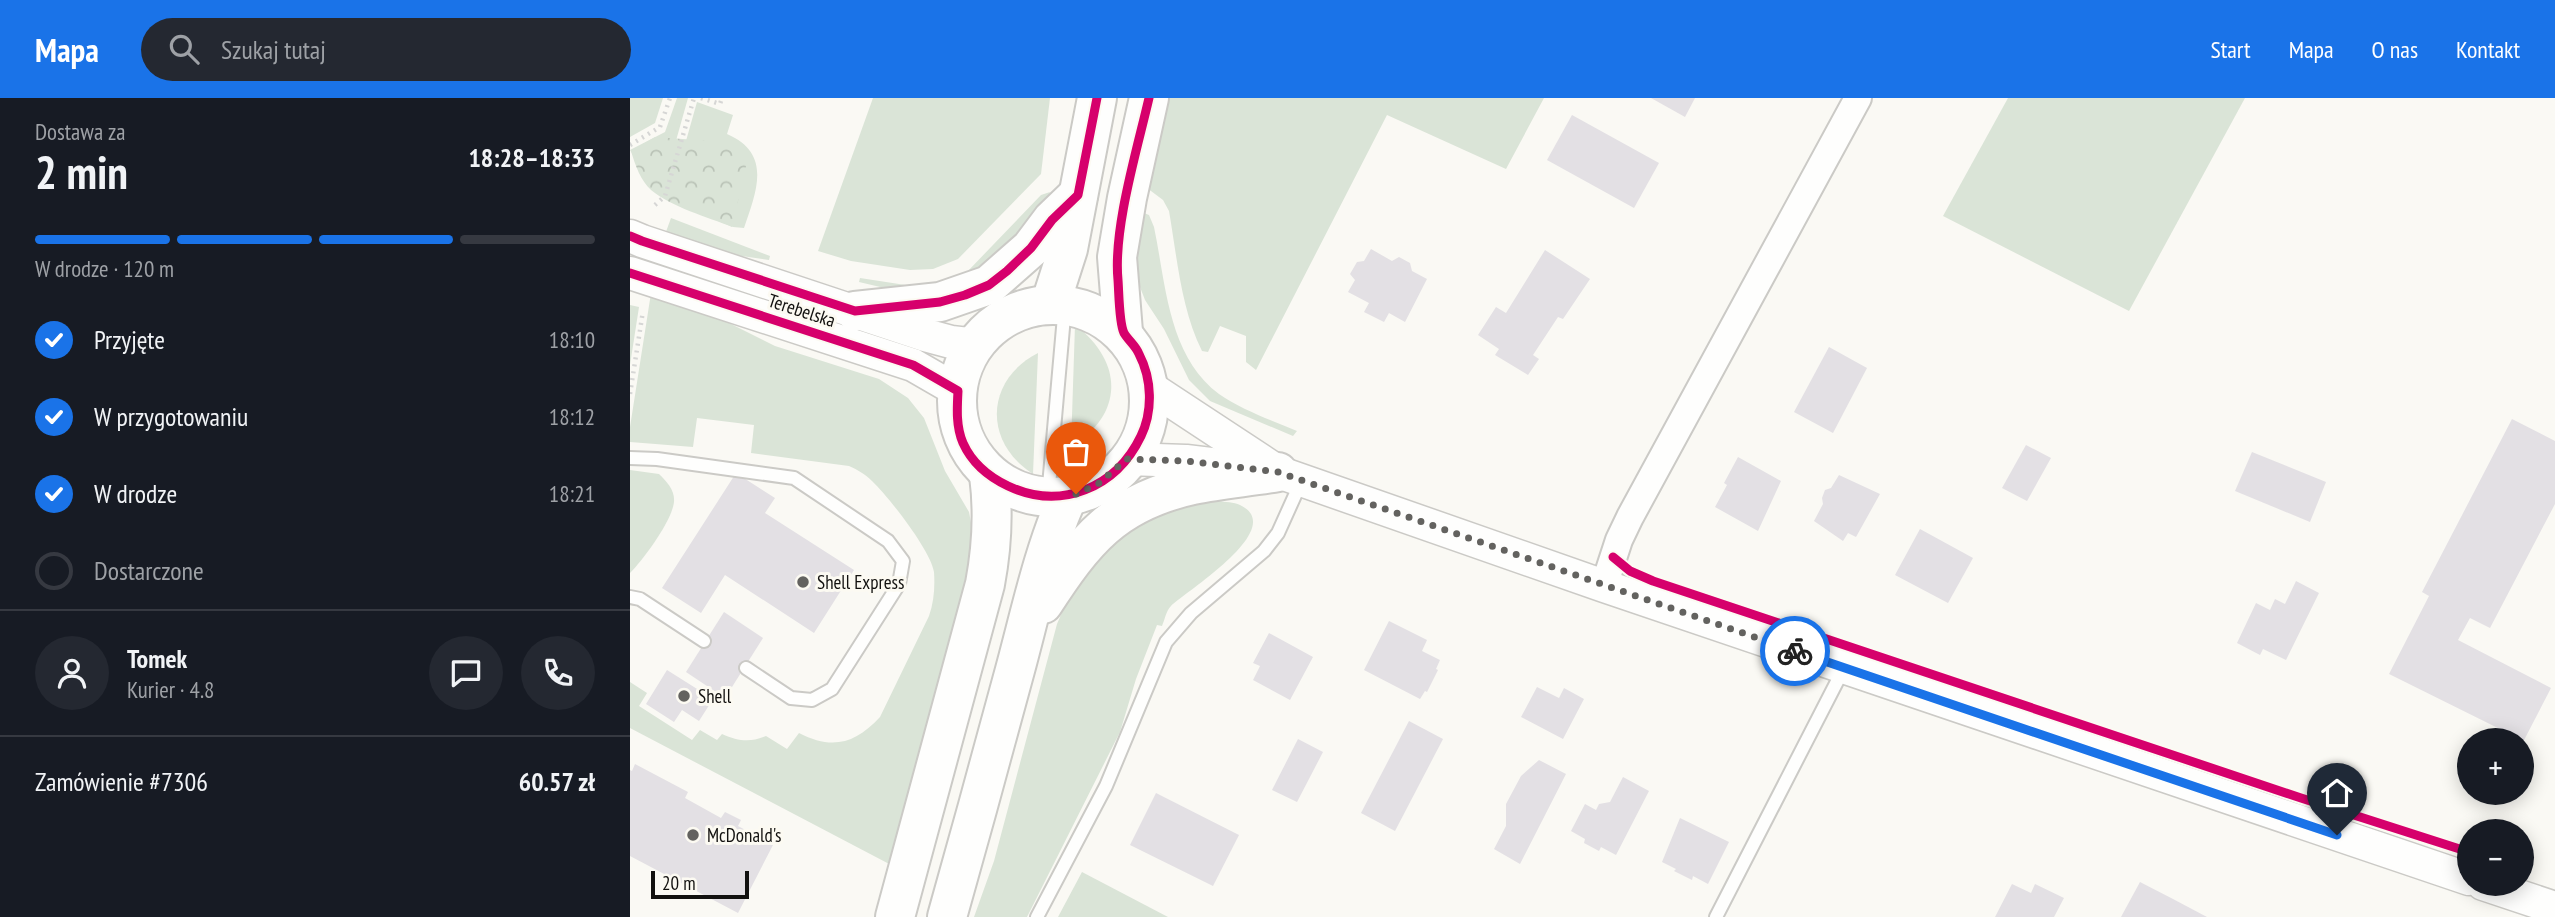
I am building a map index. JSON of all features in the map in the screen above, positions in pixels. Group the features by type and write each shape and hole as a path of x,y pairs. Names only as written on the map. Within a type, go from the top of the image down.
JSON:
{"main road":[{"path":"1057,305 1097,98"},
{"path":"1124,332 1117,257 1149,98"},
{"path":"855,312 940,303 989,285 1031,248 1052,220 1078,195"},
{"path":"1057,305 1079,307 1101,316 1124,332 1140,355 1148,386 1145,427 1127,459 1098,484 1058,497 1018,491 989,475 970,455 963,443 957,416 958,391 964,368 977,345 998,324 1010,316 1035,307 1057,305"},
{"path":"895,917 985,584 993,539 989,475"},
{"path":"1025,633 1085,544 1117,516 1165,493 1195,485 1290,476"},
{"path":"947,917 1038,577 1054,528 1058,497"}],"street":[{"path":"1604,586 1619,540 1630,517 1858,98"},
{"name":"Terebelska","path":"630,236 925,335 977,345"},
{"name":"Terebelska","path":"637,285 914,365 958,391"},
{"path":"1148,386 1290,476"},
{"path":"1127,459 1186,461 1290,476 1604,586 2457,875"},
{"path":"2519,896 2555,908"}],"lane":[{"path":"1057,305 1058,497"},
{"path":"630,458 657,459 794,478 888,541 903,561 899,584 832,689 812,700 791,698 746,668"},
{"path":"1037,917 1106,786 1166,642 1191,613 1265,551 1279,533 1290,476"},
{"path":"630,597 640,599 704,641"},
{"path":"1716,917 1844,668"}],"path":[{"path":"630,145 660,127 670,98"},
{"path":"649,196 655,205 665,196 694,98"},
{"path":"701,98 720,104 722,98"},
{"path":"630,394 637,285"}],"green space":[{"path":"630,98 663,98 655,123 630,137"},
{"path":"677,98 688,98 661,194 652,186 630,150 665,132"},
{"path":"873,98 1050,98 1041,174 958,259 933,269 910,270 851,261 818,251"},
{"path":"1163,98 1544,98 1506,169 1387,115 1256,370 1246,362 1246,336 1220,326 1208,352 1202,351 1189,318 1169,211 1163,200 1147,188"},
{"path":"2008,98 2245,98 2129,311 1943,216"},
{"path":"697,102 733,115 727,134 751,152 756,163 756,188 744,228 733,227 669,201"},
{"path":"655,137 724,142 736,146 746,166 732,227 679,207 647,186 631,151"},
{"path":"1050,192 1041,214 968,280 893,290 859,282 860,278 912,286 934,284 967,272 1041,195"},
{"path":"1139,211 1149,215 1154,227 1172,318 1189,360 1202,378 1219,394 1247,410 1297,431 1293,436 1210,401 1189,380 1164,329 1145,300 1135,274"},
{"path":"671,218 770,256 769,260 694,249 663,240"},
{"path":"651,293 709,313 775,346 879,379 908,398 924,418 945,471 969,512 976,549 893,866 630,728 630,682 647,693 639,706 692,740 700,730 717,740 722,734 744,740 766,736 787,749 799,733 833,743 852,738 880,717 929,616 934,589 934,572 918,538 867,476 849,466 751,453 754,425 697,418 693,447 630,442"},
{"path":"630,305 639,307 630,365"},
{"path":"1075,325 1102,355 1109,371 1111,388 1101,419 1071,446"},
{"path":"1038,353 1033,474 1017,461 1005,445 997,412 1000,395 1008,379"},
{"path":"630,470 659,474 672,490 674,502 663,529 630,573"},
{"path":"1218,501 1240,505 1252,515 1252,529 1229,559 1171,606 1162,626 1157,625 1136,679 1120,732 1027,917 974,917 994,861 1057,624 1079,572 1153,512 1195,502"},
{"path":"1082,872 1168,917 1058,917"}],"building":[{"path":"1651,98 1695,98 1685,117"},
{"path":"1572,115 1659,163 1634,208 1547,160"},
{"path":"1371,249 1392,261 1399,257 1410,263 1412,271 1427,279 1405,322 1389,313 1384,322 1364,312 1369,303 1348,292 1355,280 1350,274 1357,262 1364,261"},
{"path":"1545,250 1590,279 1563,319 1558,317 1533,355 1539,359 1528,375 1495,355 1499,349 1478,335 1496,307 1506,313"},
{"path":"1829,347 1867,368 1833,433 1794,412"},
{"path":"2512,419 2555,441 2555,504 2490,628 2470,618 2458,640 2551,688 2530,728 2498,728 2389,674 2429,596 2422,592"},
{"path":"2026,445 2051,458 2027,501 2002,488"},
{"path":"2252,452 2326,482 2310,522 2235,491"},
{"path":"1738,457 1781,481 1758,531 1715,507"},
{"path":"736,473 775,498 765,513 854,570 814,633 725,575 701,613 662,588"},
{"path":"1839,475 1880,494 1856,537 1848,533 1843,541 1814,521 1823,504 1825,490 1831,488"},
{"path":"1920,529 1973,558 1948,603 1895,575"},
{"path":"2296,581 2319,593 2286,660 2263,649 2260,655 2237,643 2256,603 2270,610 2275,599 2285,604"},
{"path":"724,612 763,638 725,698 686,672"},
{"path":"1389,621 1427,640 1422,651 1440,660 1427,692 1425,691 1420,699 1364,670"},
{"path":"1269,633 1313,657 1290,700 1253,680 1260,666 1253,663"},
{"name":"Shell","path":"667,670 713,699 699,721 682,710 674,722 646,704"},
{"path":"1537,687 1559,698 1564,688 1584,699 1563,739 1521,717"},
{"path":"1409,721 1443,739 1395,831 1361,813"},
{"path":"1298,739 1323,752 1297,802 1272,790"},
{"path":"1539,760 1566,774 1520,864 1494,849 1506,826 1506,804 1521,776"},
{"name":"McDonald's","path":"635,764 688,792 685,798 721,818 725,812 741,820 738,826 773,845 738,913 630,856 630,770 632,771"},
{"path":"1623,777 1649,791 1616,855 1601,847 1599,851 1584,843 1585,839 1571,831 1585,804 1596,810 1599,804 1610,802"},
{"path":"1156,793 1239,835 1213,886 1130,845"},
{"path":"1680,818 1729,842 1708,884 1693,876 1692,880 1662,862"},
{"path":"2140,882 2173,899 2207,917 2121,917"},
{"path":"2012,884 2031,893 2035,884 2064,898 2054,917 1995,917"}],"cycle path":[{"path":"630,236 855,311 940,302 965,295 989,285 1007,271 1078,195 1097,98"},
{"path":"630,273 913,365 958,391 961,437 971,457 988,474 1008,486 1028,493 1048,496 1085,490 1102,481 1130,454 1141,436 1148,416 1149,384 1138,351 1124,333 1121,322 1117,260 1122,214 1149,98"},
{"path":"1613,557 1630,571 1653,581 2457,848"}],"way so far":[{"path":"1076,494 1108,478 1127,459 1186,461 1278,472 1795,651"}],"place":[{"name":"Shell Express","path":"803,582"},
{"name":"Shell","path":"684,696"},
{"name":"McDonald's","path":"693,835"}],"route":[{"path":"1795,651 2337,835"}]}
